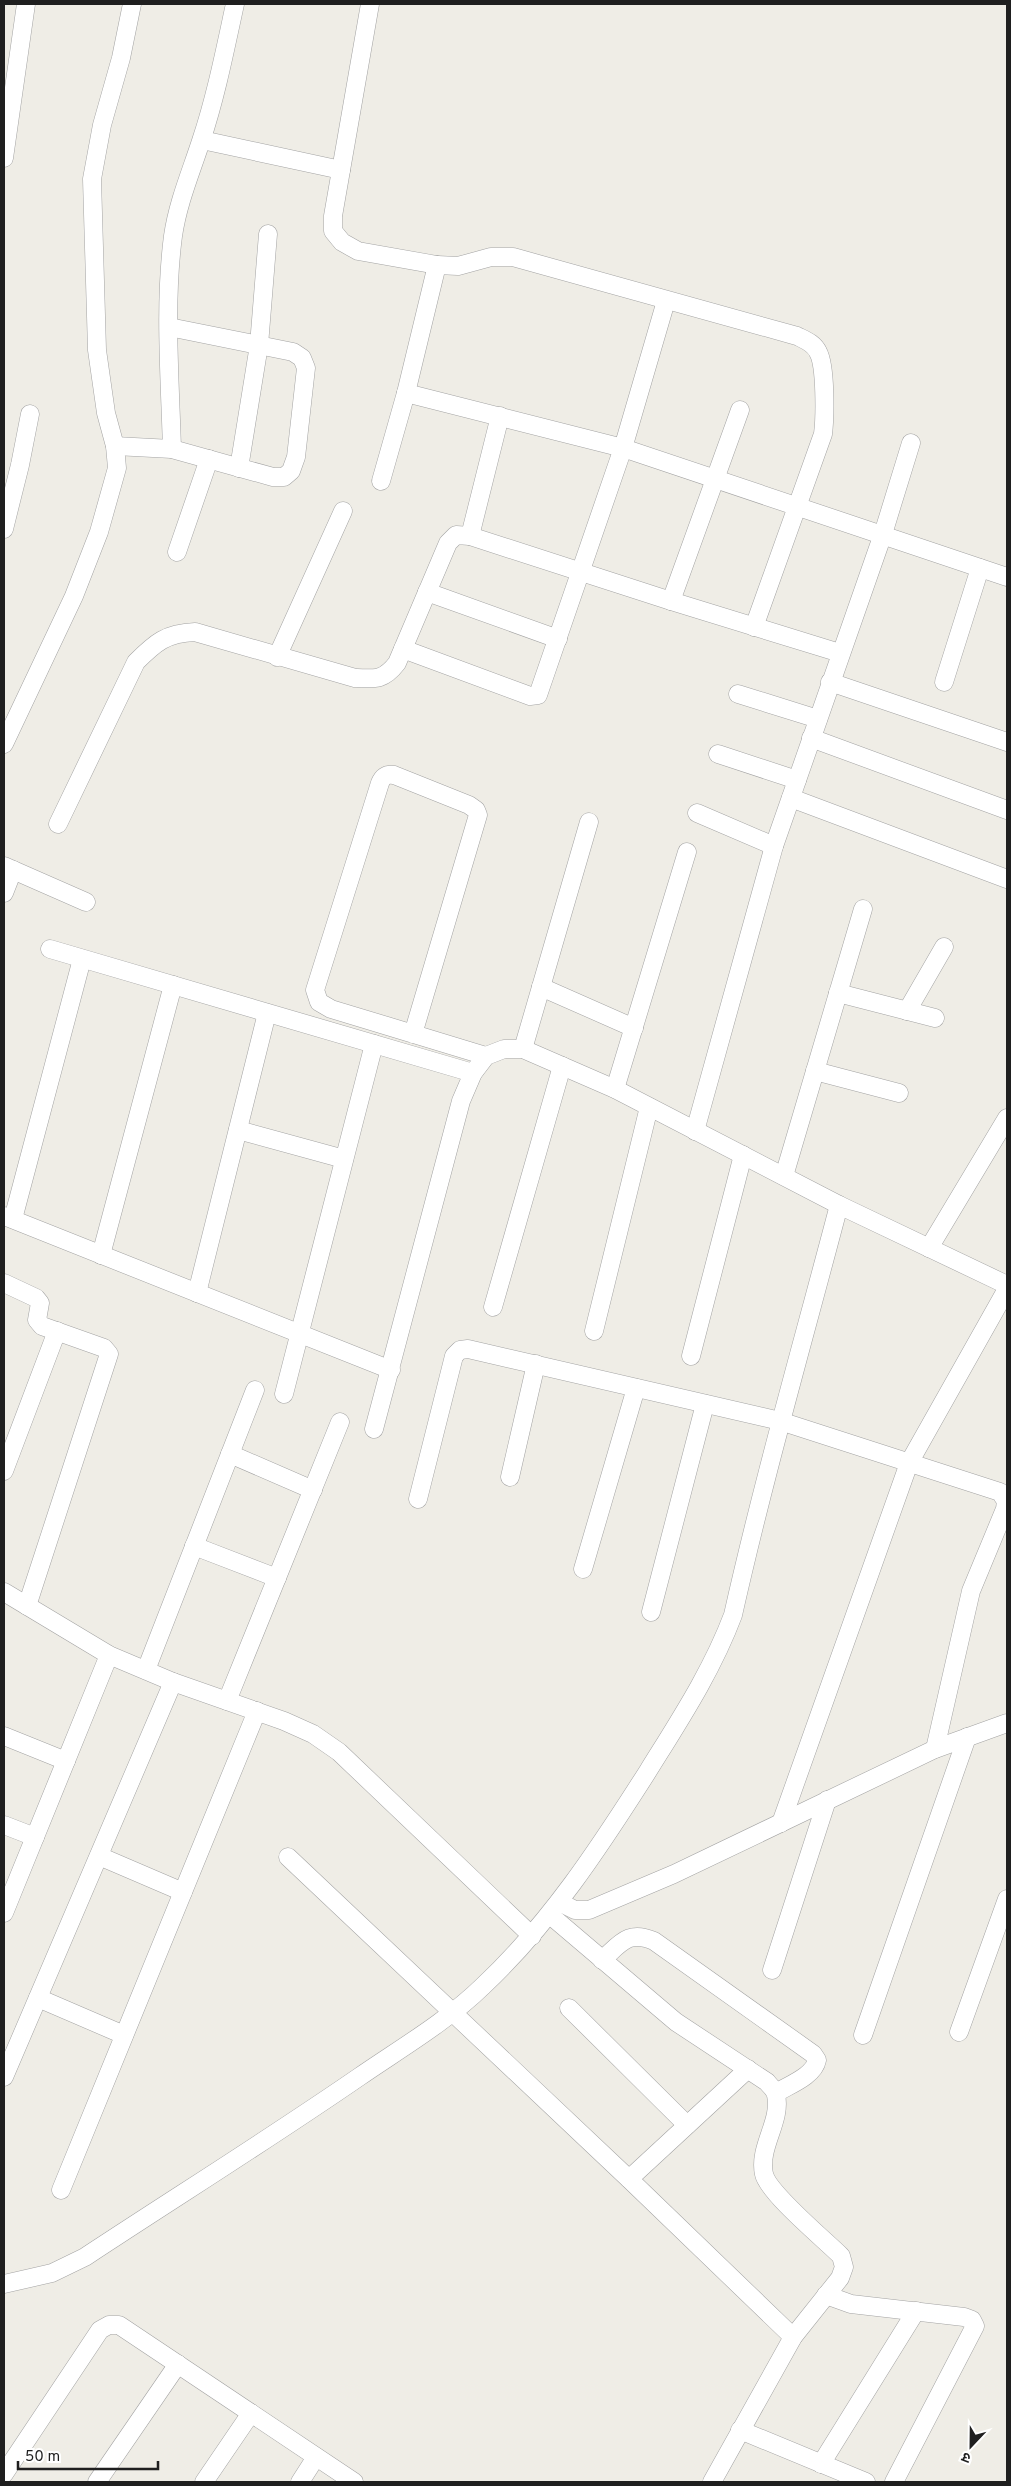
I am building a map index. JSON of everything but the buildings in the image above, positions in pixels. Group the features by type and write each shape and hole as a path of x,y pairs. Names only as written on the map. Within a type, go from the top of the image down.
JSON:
{"street":[{"path":"4,158 26,4"},
{"path":"4,744 74,596 98,532 117,468 115,446 106,413 97,350 92,179 102,125 121,58 132,4"},
{"path":"172,449 170,269 173,234 180,200 202,140 223,60 235,4"},
{"path":"370,4 333,216 333,231 342,242 358,251 437,265 458,266 491,257 513,257 797,336 809,341 819,353 826,408 824,434 754,626"},
{"path":"202,140 341,170"},
{"path":"239,468 259,345 268,234"},
{"path":"380,481 406,393 437,265"},
{"path":"403,649 530,696 538,695 623,448 666,301"},
{"path":"115,446 172,449 273,477 284,477 291,471 296,457 306,368 302,358 293,352 170,327"},
{"path":"406,393 623,448 1007,577"},
{"path":"671,601 740,410"},
{"path":"4,529 30,414"},
{"path":"470,536 500,416"},
{"path":"695,1131 774,846 883,534 911,444"},
{"path":"177,552 209,459"},
{"path":"277,657 343,511"},
{"path":"58,824 136,662 154,644 176,633 194,632 355,678 376,679 388,674 397,663 448,543 456,535 470,536 840,653"},
{"path":"944,682 980,568"},
{"path":"427,592 558,639"},
{"path":"830,682 1007,742"},
{"path":"738,694 818,719"},
{"path":"811,738 1007,810"},
{"path":"718,754 797,780"},
{"path":"413,1034 478,815 476,810 469,805 388,774 383,777 380,783 315,990 319,1002 331,1009 413,1034 486,1056"},
{"path":"791,798 1007,879"},
{"path":"696,813 774,846"},
{"path":"523,1049 589,822"},
{"path":"615,1090 687,852"},
{"path":"4,893 8,868 86,902"},
{"path":"784,1176 863,909"},
{"path":"907,1011 944,947"},
{"path":"50,949 473,1073"},
{"path":"82,959 9,1218 391,1370"},
{"path":"101,1255 173,985"},
{"path":"541,988 634,1028"},
{"path":"838,993 935,1018"},
{"path":"197,1293 267,1012"},
{"path":"284,1394 298,1333 374,1044"},
{"path":"374,1428 391,1370 461,1101 473,1073 486,1056 504,1049 523,1049 615,1090 839,1205 1007,1287 909,1463 781,1823"},
{"path":"493,1307 562,1066"},
{"path":"815,1071 899,1092"},
{"path":"594,1331 649,1107"},
{"path":"929,1248 1007,1118"},
{"path":"238,1130 344,1159"},
{"path":"691,1356 743,1156"},
{"path":"4,2284 52,2272 85,2257 337,2092 452,2014 484,1986 532,1936 554,1909 607,1836 691,1702 723,1641 733,1615 780,1421 839,1205"},
{"path":"4,1283 36,1298 40,1304 37,1320 42,1326 104,1348 109,1354 27,1606"},
{"path":"4,1471 57,1331"},
{"path":"418,1499 454,1356 460,1350 468,1349 780,1421 1000,1492 1006,1501 971,1591 935,1749"},
{"path":"510,1477 536,1364"},
{"path":"582,1570 636,1388"},
{"path":"146,1670 255,1390"},
{"path":"652,1612 705,1404"},
{"path":"227,1701 340,1422"},
{"path":"230,1454 313,1490"},
{"path":"194,1546 277,1578"},
{"path":"4,1592 109,1655 173,1682 257,1711 313,1734 339,1752 532,1936"},
{"path":"4,1911 109,1655"},
{"path":"4,2077 173,1682"},
{"path":"61,2190 257,1711"},
{"path":"554,1909 590,1910 674,1874 935,1749 1007,1723"},
{"path":"4,1736 66,1761"},
{"path":"863,2035 967,1737"},
{"path":"772,1970 827,1800"},
{"path":"4,1825 35,1837"},
{"path":"99,1856 183,1892"},
{"path":"288,1857 452,2014 629,2179 793,2337"},
{"path":"960,2032 1007,1899"},
{"path":"554,1909 602,1960 676,2022 767,2082 776,2093 776,2109 763,2159 764,2176 776,2193 841,2256 844,2267 840,2278 793,2337 712,2482"},
{"path":"602,1960 625,1940 632,1936 642,1936 654,1942 813,2054 817,2060 816,2066 810,2072 776,2093"},
{"path":"38,1998 124,2035"},
{"path":"568,2008 687,2125"},
{"path":"629,2179 748,2069"},
{"path":"826,2295 851,2304 964,2317 972,2320 975,2326 894,2482"},
{"path":"821,2464 916,2311"},
{"path":"4,2474 100,2330 109,2325 119,2325 354,2482"},
{"path":"98,2482 178,2364"},
{"path":"204,2482 251,2413"},
{"path":"740,2430 866,2482"},
{"path":"300,2482 316,2456"}]}
